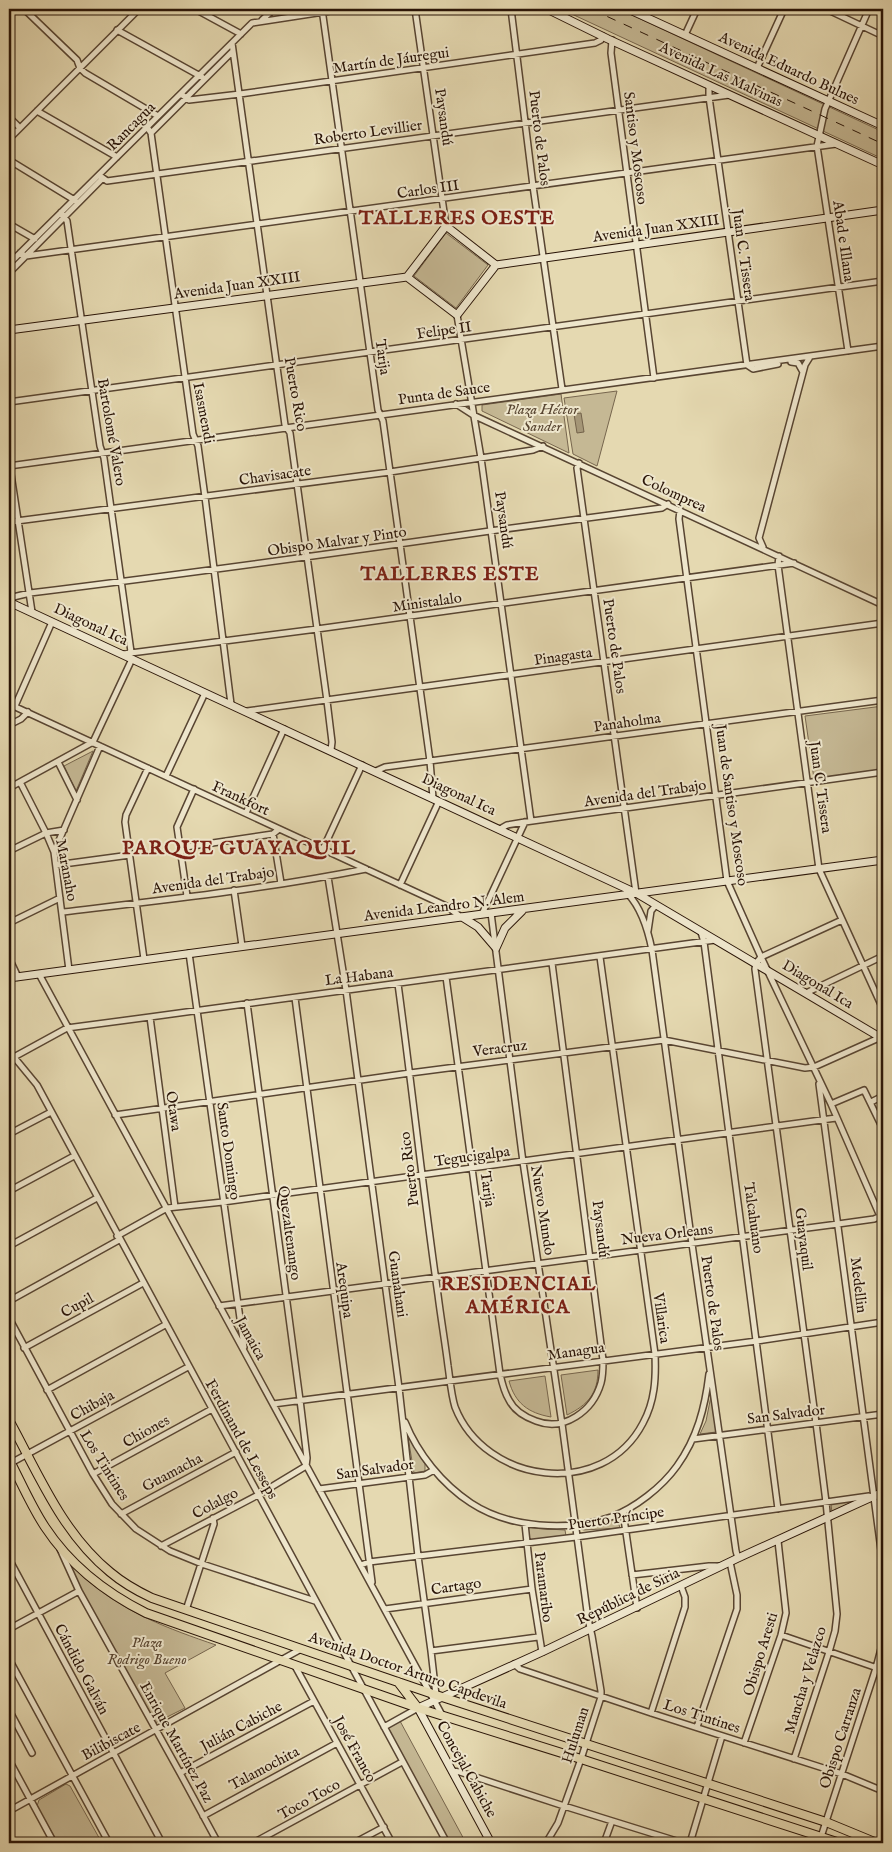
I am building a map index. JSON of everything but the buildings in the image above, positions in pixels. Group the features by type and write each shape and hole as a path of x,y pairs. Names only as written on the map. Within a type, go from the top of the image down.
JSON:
{"main road":[{"name":"Avenida Las Malvinas","path":"547,9 883,165"},
{"name":"Avenida Eduardo Bulnes","path":"628,9 883,126"},
{"name":"Avenida Juan XXIII","path":"496,265 883,210"},
{"path":"446,226 496,265 457,315 407,277 446,226"},
{"name":"Avenida Juan XXIII","path":"9,330 407,277"},
{"name":"Diagonal Ica","path":"9,600 52,622 122,654 132,656 205,692 500,829 632,893 882,1037"},
{"name":"Avenida Leandro N. Alem","path":"9,978 883,860"},
{"path":"461,916 478,927 496,948 505,928 524,909"},
{"name":"Avenida Doctor Arturo Capdevila","path":"9,1420 62,1519 97,1561 139,1592 436,1696 826,1822 877,1843"},
{"name":"Avenida Doctor Arturo Capdevila","path":"9,1462 44,1525 82,1570 126,1603 163,1620 418,1708 704,1798 820,1840 840,1843"},
{"name":"República de Siria","path":"418,1708 436,1696 542,1652 738,1558 883,1492"},
{"path":"396,1681 403,1687 418,1708"},
{"name":"Concejal Cabiche","path":"418,1708 492,1843"}],"street":[{"path":"24,9 77,60 80,68 85,73 158,116"},
{"path":"9,138 139,9"},
{"path":"195,9 241,34"},
{"name":"Rancagua","path":"9,264 34,238 63,214 101,177 117,157 252,23 262,21 274,9"},
{"path":"262,21 322,10 343,9"},
{"name":"Paysandú","path":"415,9 446,226"},
{"name":"Puerto de Palos","path":"511,9 533,186 562,389"},
{"path":"685,35 697,9"},
{"path":"758,68 784,9"},
{"path":"826,9 883,36"},
{"name":"Abad e Illana","path":"848,351 817,146 828,102 869,9"},
{"name":"Tarija","path":"322,10 349,212 378,410 383,421 436,799"},
{"path":"117,30 205,79"},
{"name":"Martín de Jáuregui","path":"186,99 240,94 517,55 595,43 599,42 603,36"},
{"name":"Santiso y Moscoso","path":"612,40 611,53 654,378"},
{"name":"Puerto Rico","path":"232,43 285,424 290,433 327,701 332,742 331,750"},
{"name":"Rancagua","path":"151,134 233,51"},
{"name":"Juan C. Tissera","path":"710,84 718,161 746,366"},
{"path":"181,94 186,99"},
{"name":"Roberto Levillier","path":"101,177 107,181 732,94"},
{"path":"37,110 117,157"},
{"path":"9,117 20,128"},
{"name":"Isasmendi","path":"147,127 151,134 193,434 205,496 231,704"},
{"name":"Carlos III","path":"26,256 627,174 839,143"},
{"path":"9,160 76,201"},
{"name":"Rancagua","path":"9,273 39,243 63,214"},
{"name":"Bartolomé Valero","path":"63,214 72,249 100,446 112,509 132,656"},
{"path":"9,224 34,238 39,243"},
{"path":"20,253 26,256"},
{"name":"Felipe II","path":"9,402 883,281"},
{"name":"Paysandú","path":"457,315 463,340 492,531 531,821"},
{"name":"Punta de Sauce","path":"9,464 102,454 883,346"},
{"path":"765,550 759,538 804,365 810,357"},
{"path":"746,366 753,369 796,362 800,365 803,372"},
{"name":"Colomprea","path":"456,404 473,414 882,604"},
{"name":"Chavisacate","path":"9,522 390,472 533,450 543,446"},
{"name":"Puerto de Palos","path":"579,463 577,468 624,808 632,893 648,932 652,950 706,1347 738,1558"},
{"path":"9,464 32,612"},
{"name":"Obispo Malvar y Pinto","path":"9,600 30,593 215,570 585,519 662,508 668,504"},
{"name":"Juan de Santiso y Moscoso","path":"680,510 678,519 727,881 831,1104 882,1216 883,1223"},
{"path":"749,542 759,538"},
{"name":"Juan C. Tissera","path":"779,556 778,565 819,869 883,1009"},
{"name":"Ministalalo","path":"132,656 794,563"},
{"path":"882,604 883,639"},
{"path":"15,706 52,622"},
{"name":"Pinagasta","path":"246,711 882,624"},
{"path":"9,788 93,742 132,656"},
{"path":"166,776 205,692"},
{"name":"Panaholma","path":"376,771 430,761 883,700"},
{"name":"Frankfort","path":"9,704 446,906 461,916"},
{"path":"9,725 21,719 28,712"},
{"path":"246,813 284,729"},
{"path":"54,852 100,746"},
{"path":"58,762 77,800"},
{"path":"323,849 362,765"},
{"path":"144,960 126,819 148,768"},
{"name":"Avenida del Trabajo","path":"500,829 507,825 531,821 883,772"},
{"name":"Maranaho","path":"20,782 54,852 70,970"},
{"path":"187,896 177,827 194,789"},
{"path":"400,885 436,799"},
{"path":"482,914 525,822"},
{"path":"179,848 273,834 279,829"},
{"path":"9,852 46,833 64,830"},
{"path":"273,834 282,883"},
{"path":"56,865 130,855"},
{"name":"Avenida del Trabajo","path":"63,912 328,877 366,869"},
{"name":"Guanahani","path":"328,877 346,990 399,1388 436,1696"},
{"path":"234,890 242,946"},
{"path":"9,923 60,898"},
{"path":"640,912 654,907"},
{"name":"Puerto de Palos","path":"648,932 654,907"},
{"name":"Nuevo Mundo","path":"491,913 523,1162 590,1630"},
{"path":"756,964 761,957 842,920"},
{"name":"Talcahuano","path":"701,932 704,942 730,1134 778,1509"},
{"name":"La Habana","path":"14,1056 67,1028 715,940"},
{"name":"Santo Domingo","path":"189,954 245,1352"},
{"path":"806,993 883,956"},
{"name":"Villarica","path":"450,1380 453,1399 459,1414 477,1441 490,1453 514,1466 545,1474 568,1473 590,1468 607,1460 637,1434 647,1415 654,1395 655,1354 600,957"},
{"path":"9,958 18,977"},
{"name":"Paysandú","path":"552,963 603,1360 601,1383 592,1402 585,1410 562,1424"},
{"name":"Guayaquil","path":"756,964 754,969 791,1230 827,1518"},
{"name":"Jamaica","path":"39,974 384,1609 436,1696 442,1715"},
{"name":"Tarija","path":"446,977 500,1374"},
{"name":"Puerto Rico","path":"398,984 435,1278 450,1380"},
{"name":"Arequipa","path":"295,998 372,1586"},
{"name":"Quezaltenango","path":"247,1003 300,1400 306,1466"},
{"name":"Otawa","path":"150,1017 175,1207"},
{"name":"Veracruz","path":"115,1115 459,1066 664,1040 806,1068 814,1067 882,1037"},
{"name":"Ferdinand de Lesseps","path":"9,1051 32,1079 51,1112 447,1843"},
{"name":"Medellin","path":"818,1078 875,1496"},
{"path":"831,1104 864,1090 883,1129"},
{"path":"871,1102 883,1096"},
{"path":"9,1134 51,1112"},
{"name":"Tegucigalpa","path":"9,1301 166,1208 523,1162 836,1118"},
{"path":"9,1191 74,1156"},
{"path":"9,1246 96,1198"},
{"name":"Nueva Orleans","path":"220,1306 692,1244 882,1216"},
{"name":"Cupil","path":"24,1348 142,1283"},
{"name":"Los Tintines","path":"9,1318 93,1474 121,1514 141,1533 161,1546 202,1564 315,1601"},
{"name":"Managua","path":"273,1404 883,1322"},
{"path":"47,1390 165,1325"},
{"path":"402,1416 413,1439 434,1470 472,1504 525,1524 575,1524 610,1517 623,1512 649,1494 676,1468 693,1439 704,1408 709,1366"},
{"name":"Chibaja","path":"9,1462 70,1432 188,1367"},
{"path":"500,1374 509,1400 524,1415 544,1424 562,1424"},
{"name":"Chiones","path":"93,1474 212,1409"},
{"name":"San Salvador","path":"693,1439 883,1414"},
{"name":"Guamacha","path":"121,1514 236,1452"},
{"name":"Colalgo","path":"161,1546 258,1495 306,1466"},
{"name":"San Salvador","path":"319,1489 428,1474 434,1470"},
{"path":"875,1496 883,1566"},
{"name":"Puerto Príncipe","path":"361,1565 369,1562 875,1496"},
{"path":"623,1512 637,1608"},
{"path":"186,1610 214,1524 213,1518"},
{"name":"Mancha y Velazco","path":"794,1759 835,1631 837,1614 827,1518"},
{"name":"Paramaribo","path":"525,1524 538,1637 542,1652"},
{"name":"Obispo Aresti","path":"744,1743 781,1635 786,1606 778,1540"},
{"name":"Enrique Martínez Paz","path":"60,1546 79,1591 218,1843"},
{"name":"Cándido Galván","path":"9,1559 162,1843"},
{"path":"696,1727 737,1609 737,1594 730,1562"},
{"path":"632,1575 721,1566"},
{"path":"651,1713 685,1607 682,1586"},
{"name":"Cartago","path":"384,1609 532,1589"},
{"path":"9,1629 79,1591"},
{"name":"Huluman","path":"546,1843 552,1835 564,1806 601,1696 590,1630"},
{"path":"781,1635 883,1670"},
{"path":"432,1651 538,1637"},
{"name":"Obispo Carranza","path":"820,1840 876,1668 883,1640"},
{"name":"Bilibiscate","path":"9,1811 302,1649"},
{"path":"9,1659 109,1843"},
{"name":"Los Tintines","path":"514,1664 520,1669 842,1774 883,1791"},
{"name":"José Franco","path":"296,1666 392,1843"},
{"name":"Julián Cabiche","path":"180,1773 314,1701"},
{"name":"República de Siria","path":"384,1727 418,1708"},
{"path":"9,1710 32,1753"},
{"path":"690,1843 722,1736"},
{"name":"Talamochita","path":"203,1816 337,1743"},
{"path":"9,1760 54,1843"},
{"name":"Toco Toco","path":"253,1843 402,1762"},
{"path":"452,1772 460,1772 683,1843"},
{"path":"604,1843 612,1821"},
{"path":"354,1843 384,1827"},
{"path":"661,1843 663,1837"}],"green space":[{"path":"561,9 619,9 883,132 883,159"},
{"path":"446,233 488,265 456,308 414,276"},
{"path":"617,391 597,466 573,454 564,398"},
{"name":"Plaza Héctor Sander","path":"561,394 569,453 482,411 482,405"},
{"path":"883,706 883,769 814,779 805,716"},
{"path":"93,751 76,791 64,766"},
{"path":"598,1370 594,1392 581,1407 567,1415 561,1375"},
{"path":"545,1376 551,1417 536,1413 524,1406 515,1395 509,1381"},
{"path":"711,1396 716,1432 700,1434 706,1421"},
{"path":"408,1437 425,1464 425,1471 414,1473"},
{"path":"857,1500 832,1513 831,1504"},
{"path":"617,1518 620,1528 580,1529 584,1526"},
{"path":"528,1529 565,1530 566,1536 529,1540"},
{"name":"Plaza Rodrigo Bueno","path":"65,1556 86,1579 115,1601 164,1626 216,1645 165,1673 185,1708 155,1723"},
{"path":"400,1721 466,1843 450,1843 386,1729"},
{"path":"66,1784 70,1786 102,1843 58,1843 37,1806 39,1800"}],"shaded area":[{"path":"581,413 584,432 577,433 574,414"}],"railway":[{"path":"591,9 883,144"}],"district":[{"name":"TALLERES OESTE","path":"457,217"},
{"name":"TALLERES ESTE","path":"450,573"},
{"name":"PARQUE GUAYAQUIL","path":"239,847"},
{"name":"RESIDENCIAL AMÉRICA","path":"518,1294"}]}
